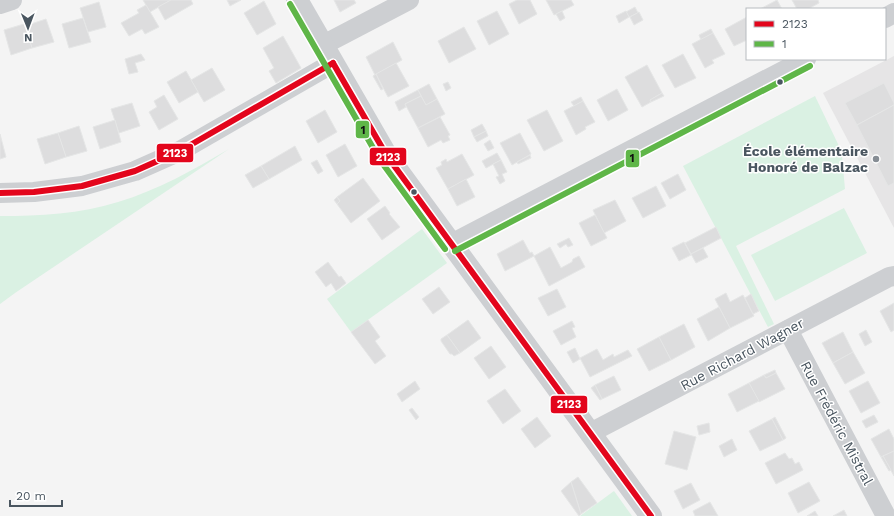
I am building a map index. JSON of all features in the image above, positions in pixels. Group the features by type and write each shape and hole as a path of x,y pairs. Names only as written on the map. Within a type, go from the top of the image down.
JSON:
{"street":[{"path":"0,4 12,0"},
{"path":"296,0 387,156 421,200 451,244 651,516"},
{"path":"0,193 34,192 82,186 135,171 180,151 409,0"},
{"path":"451,244 804,60"},
{"name":"Rue Richard Wagner","path":"590,433 889,277 894,276"},
{"name":"Rue Frédéric Mistral","path":"788,330 886,516"}],"shaded area":[{"name":"École élémentaire Honoré de Balzac","path":"894,56 894,228 823,93"}],"green space":[{"path":"815,96 838,144 842,157 845,189 736,246 774,324 768,327 683,166"},
{"path":"229,149 0,304 0,216 60,214 118,202 147,192 189,172"},
{"path":"844,208 867,253 775,301 751,255"},
{"path":"422,229 447,263 351,332 327,299"},
{"path":"614,491 632,516 580,516"}],"building":[{"path":"143,0 171,0 150,12"},
{"path":"171,0 191,0 193,4 165,20 158,7"},
{"path":"227,0 241,0 230,6"},
{"path":"334,0 354,0 356,3 340,12"},
{"path":"517,0 530,0 537,14 519,24 509,4"},
{"path":"546,0 571,0 574,5 554,15"},
{"path":"777,0 781,8 762,8"},
{"path":"792,0 818,0 819,3 810,8 796,8"},
{"path":"264,1 276,24 257,35 244,13"},
{"path":"99,2 106,27 88,32 80,8"},
{"path":"146,5 159,27 145,34 142,29 129,36 121,23 139,13 137,10"},
{"path":"635,7 638,13 629,17 626,12"},
{"path":"497,11 509,34 489,45 477,21"},
{"path":"562,11 565,18 560,21 556,14"},
{"path":"626,11 629,17 619,23 616,16"},
{"path":"639,12 643,20 634,25 630,17"},
{"path":"83,18 91,42 69,48 62,24"},
{"path":"746,18 746,40 734,46 725,29"},
{"path":"46,19 54,42 32,48 25,26"},
{"path":"24,24 32,48 11,55 4,30"},
{"path":"464,27 476,49 449,63 438,41"},
{"path":"711,29 713,33 701,40 699,35"},
{"path":"713,33 725,54 712,60 714,63 705,68 692,44"},
{"path":"283,36 301,68 276,83 269,71 274,68 263,48"},
{"path":"393,42 402,60 375,75 366,57"},
{"path":"141,54 145,60 135,63 138,72 129,74 125,59"},
{"path":"683,54 696,78 675,88 662,65"},
{"path":"396,63 409,86 388,97 376,74"},
{"path":"647,65 662,93 642,107 625,77"},
{"path":"212,68 225,90 204,102 191,80"},
{"path":"186,71 198,92 179,103 167,82"},
{"path":"376,74 383,89 381,90 373,76"},
{"path":"448,82 451,88 446,91 443,84"},
{"path":"884,83 894,105 857,125 845,103"},
{"path":"429,84 437,99 426,105 418,90"},
{"path":"617,89 628,110 608,121 597,100"},
{"path":"418,90 421,96 405,104 406,107 399,111 395,102"},
{"path":"662,93 664,96 651,102 650,100"},
{"path":"164,95 178,119 159,130 149,112 157,107 154,101"},
{"path":"421,96 426,105 437,99 445,114 418,128 405,104"},
{"path":"581,97 583,101 574,106 571,102"},
{"path":"583,101 595,122 585,127 586,129 576,135 564,111"},
{"path":"132,103 140,126 119,133 111,109"},
{"path":"894,105 894,183 888,186 857,125"},
{"path":"325,110 337,132 318,143 306,121"},
{"path":"547,110 563,141 544,151 527,120"},
{"path":"440,117 450,135 448,136 450,140 443,143 441,140 428,147 418,128"},
{"path":"115,120 121,142 100,149 93,127"},
{"path":"482,124 486,131 474,137 471,130"},
{"path":"79,126 87,151 66,157 58,133"},
{"path":"486,131 488,136 477,142 474,137"},
{"path":"58,133 66,157 45,164 37,139"},
{"path":"520,133 531,154 512,165 500,143"},
{"path":"0,134 6,157 0,159"},
{"path":"490,140 494,148 488,151 484,144"},
{"path":"345,144 357,166 338,177 326,155"},
{"path":"295,146 302,160 269,179 261,166"},
{"path":"497,153 501,160 486,168 482,161"},
{"path":"462,154 474,175 448,189 436,168 442,165 441,162 446,159 447,162"},
{"path":"530,155 531,158 518,164 517,162"},
{"path":"317,160 323,171 318,174 311,163"},
{"path":"501,160 507,172 502,174 505,181 500,184 496,177 499,176 493,164"},
{"path":"261,166 269,179 253,188 245,175"},
{"path":"678,174 686,190 670,199 661,183"},
{"path":"363,178 380,201 351,223 337,204 340,201 337,197"},
{"path":"466,179 475,197 457,206 448,189"},
{"path":"656,186 666,206 643,218 632,198"},
{"path":"337,197 340,201 337,204 334,200"},
{"path":"615,200 626,221 604,233 593,210"},
{"path":"385,206 390,213 389,214 400,227 382,240 367,219"},
{"path":"595,215 607,238 591,246 579,223"},
{"path":"716,227 721,238 691,254 685,243"},
{"path":"569,238 573,245 568,247 566,244 560,248 557,244"},
{"path":"523,240 530,253 532,252 534,256 505,271 497,254"},
{"path":"684,242 691,255 679,261 672,248"},
{"path":"550,247 561,268 579,256 585,267 549,286 534,256"},
{"path":"703,248 708,257 696,263 691,254"},
{"path":"328,262 339,277 341,276 346,283 336,291 331,283 326,287 315,272"},
{"path":"439,287 450,302 433,314 422,299"},
{"path":"557,289 566,307 548,316 538,298"},
{"path":"726,293 730,302 743,295 754,316 730,328 715,299"},
{"path":"751,294 759,311 753,314 745,298"},
{"path":"894,303 894,330 891,332 880,311"},
{"path":"719,307 730,328 708,341 697,319"},
{"path":"368,320 380,337 375,341 386,356 375,364 351,332"},
{"path":"468,320 481,338 460,353 447,335"},
{"path":"572,321 575,327 572,328 576,337 561,345 553,331"},
{"path":"684,324 695,347 671,360 659,337"},
{"path":"866,330 872,342 865,346 859,334"},
{"path":"843,332 853,352 833,363 822,343"},
{"path":"447,335 460,353 454,356 450,354 441,341 441,339"},
{"path":"659,337 671,360 649,371 637,349"},
{"path":"491,346 506,367 489,379 474,358"},
{"path":"575,348 580,359 573,363 567,352"},
{"path":"597,349 603,360 613,354 614,357 628,350 632,356 590,377 580,358"},
{"path":"853,352 865,373 845,384 833,363"},
{"path":"775,370 776,373 766,378 764,375"},
{"path":"776,373 785,389 759,402 749,383 764,375 766,378"},
{"path":"614,376 621,390 602,399 595,385"},
{"path":"415,381 420,389 402,402 397,394"},
{"path":"868,381 880,403 861,413 849,391"},
{"path":"749,383 759,401 737,412 728,394"},
{"path":"595,385 602,399 600,400 591,388"},
{"path":"505,389 521,411 503,424 487,401"},
{"path":"412,408 419,417 416,420 409,410"},
{"path":"874,415 878,422 866,428 862,421"},
{"path":"537,417 551,436 535,448 521,429"},
{"path":"775,417 786,438 783,440 772,419"},
{"path":"772,419 783,440 760,451 749,431"},
{"path":"709,423 710,432 699,435 697,426"},
{"path":"889,429 894,439 894,451 881,457 871,439"},
{"path":"674,431 696,437 687,470 665,464"},
{"path":"732,439 737,450 724,457 719,446"},
{"path":"894,451 894,476 883,456"},
{"path":"785,453 789,459 792,458 795,464 799,462 803,470 776,484 765,463"},
{"path":"883,456 891,470 889,471 881,457"},
{"path":"578,477 597,503 581,514 571,482"},
{"path":"571,482 581,514 579,516 561,491"},
{"path":"809,482 820,501 798,513 788,493"},
{"path":"691,483 700,500 683,509 674,491"},
{"path":"710,502 718,516 695,516 693,511"},
{"path":"844,510 847,516 833,516"},
{"path":"815,511 818,516 807,516"}],"transit line":[{"name":"1","path":"290,4 380,160 445,249"},
{"name":"2123","path":"333,63 387,156 651,516"},
{"name":"2123","path":"0,193 34,192 82,186 135,171 180,151 333,63"},
{"name":"1","path":"455,251 810,66"}],"place":[{"name":"École élémentaire Honoré de Balzac","path":"876,159"}]}
